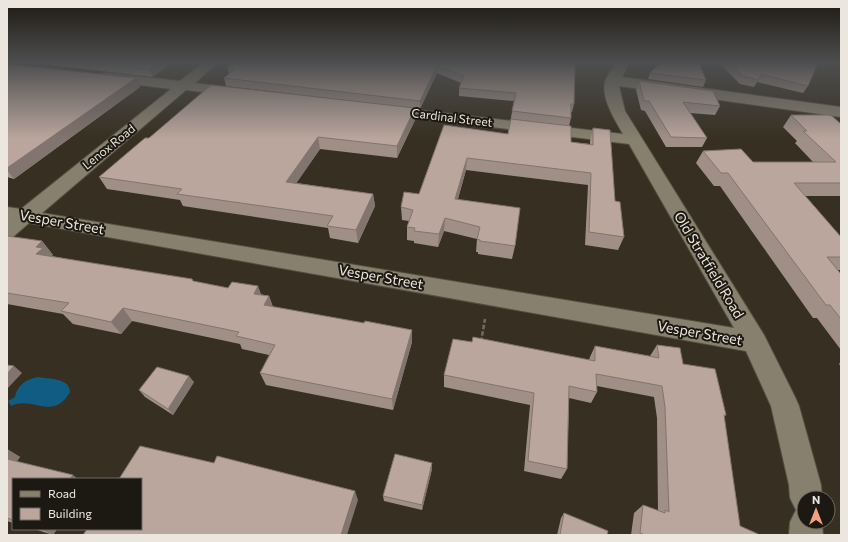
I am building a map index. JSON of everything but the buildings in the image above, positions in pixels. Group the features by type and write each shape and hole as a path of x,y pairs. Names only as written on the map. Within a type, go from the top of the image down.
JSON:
{"street":[{"name":"Lenox Road","path":"7,230 16,215 180,88"},
{"path":"204,88 247,93"},
{"name":"Old Stratfield Road","path":"612,88 611,91 617,111 755,342 785,406 805,490"},
{"path":"708,88 841,112"},
{"name":"Cardinal Street","path":"372,108 634,140"},
{"name":"Vesper Street","path":"16,215 755,342"}],"path":[{"path":"480,348 489,296"}],"water":[{"path":"38,377 63,382 67,384 70,392 63,401 57,405 49,407 27,403 19,403 11,406 8,401 15,397 20,386 30,379"}]}
